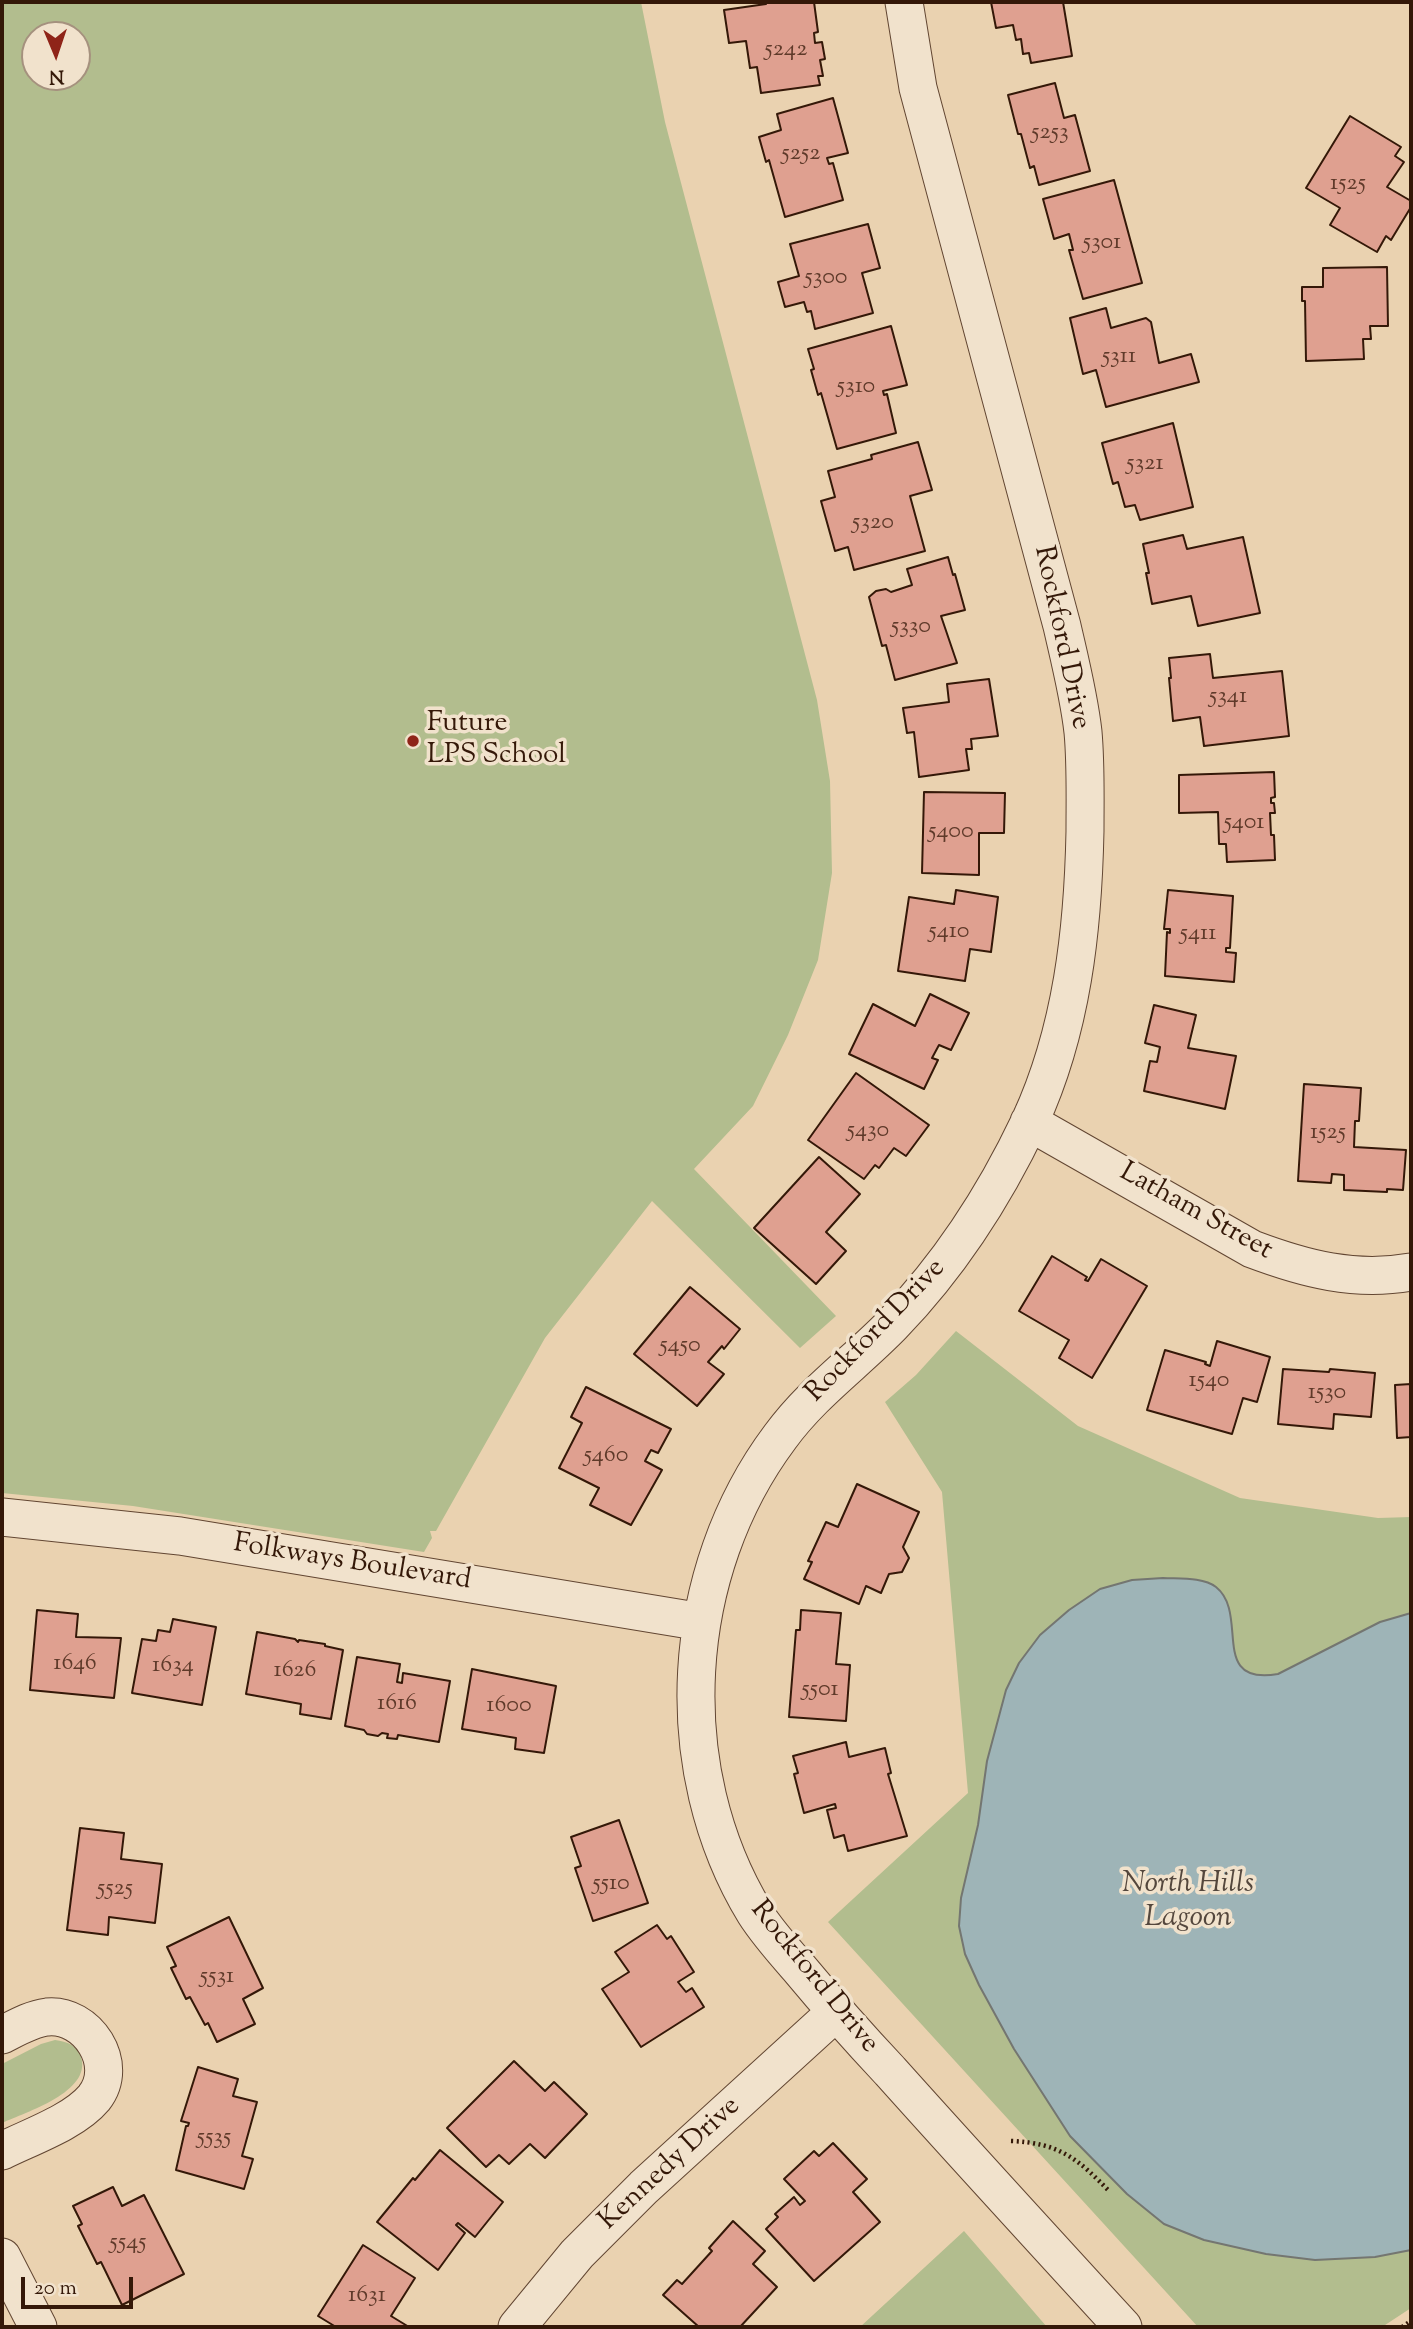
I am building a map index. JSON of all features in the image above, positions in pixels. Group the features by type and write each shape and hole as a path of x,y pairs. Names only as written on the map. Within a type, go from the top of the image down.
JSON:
{"street":[{"name":"Rockford Drive","path":"904,2 918,88 1075,683 1083,732 1086,786 1084,881 1079,943 1075,971 1049,1073 1029,1122 977,1216 944,1264 894,1323 810,1400 780,1437 761,1465 729,1526 714,1571 702,1622 695,1676 696,1729 704,1786 721,1839 756,1914 836,2012 1123,2327"},
{"name":"Latham Street","path":"1029,1122 1252,1249 1287,1262 1341,1275 1371,1276 1411,1272"},
{"name":"Folkways Boulevard","path":"2,1517 180,1536 702,1622"},
{"name":"Kennedy Drive","path":"517,2327 578,2254 635,2197 836,2012"},
{"path":"2,2035 25,2023 46,2017 66,2018 84,2027 96,2043 103,2058 103,2081 95,2097 78,2114 2,2151"},
{"path":"2,2257 38,2327"}],"path":[{"path":"1011,2141 1046,2145 1063,2152 1083,2164 1110,2192"},
{"path":"1402,2327 1411,2321"}],"green space":[{"name":"Future LPS School","path":"2,2 641,2 665,122 817,700 830,781 832,873 818,960 788,1035 753,1106 694,1169 836,1316 800,1348 652,1201 545,1338 436,1531 430,1531 432,1538 424,1552 133,1506 2,1493"},
{"name":"North Hills Lagoon","path":"956,1331 1078,1426 1240,1498 1378,1518 1411,1517 1411,2308 1382,2327 1198,2327 828,1922 968,1793 942,1492 885,1402 916,1375"},
{"path":"55,2040 71,2045 80,2053 82,2069 77,2081 55,2099 2,2123 2,2064 41,2044"},
{"path":"964,2231 1047,2327 860,2327"}],"water":[{"name":"North Hills Lagoon","path":"1132,1580 1198,1580 1216,1587 1226,1599 1237,1659 1244,1669 1257,1675 1278,1674 1380,1622 1411,1613 1411,2250 1375,2257 1315,2260 1266,2254 1204,2240 1164,2224 1127,2194 1070,2136 1014,2049 965,1954 959,1926 961,1898 978,1825 987,1761 1006,1690 1019,1663 1040,1635 1069,1610 1100,1589"}],"building":[{"path":"766,2 814,2 818,32 814,33 815,43 822,42 825,59 820,60 823,76 818,76 820,85 761,93 757,67 750,68 746,41 729,43 724,10"},
{"path":"991,2 1063,2 1072,56 1031,63 1029,53 1023,54 1021,39 1016,40 1013,25 996,28"},
{"path":"1055,83 1064,118 1075,115 1090,171 1039,185 1034,166 1030,168 1021,134 1018,134 1008,95"},
{"path":"833,98 848,153 827,158 829,164 833,163 843,200 785,217 769,160 766,162 759,137 781,130 777,114"},
{"path":"1350,116 1401,147 1395,156 1404,162 1387,187 1411,201 1411,207 1391,240 1386,236 1377,252 1330,225 1340,208 1306,188"},
{"path":"1114,180 1142,283 1083,299 1069,250 1073,250 1069,234 1054,239 1043,199"},
{"path":"868,224 880,268 862,273 873,313 815,329 811,311 807,312 804,302 785,307 778,282 799,276 790,244"},
{"path":"1387,267 1388,326 1370,326 1371,339 1363,339 1364,359 1306,361 1305,301 1302,301 1302,287 1323,287 1323,268"},
{"path":"1106,308 1111,328 1146,318 1151,322 1159,363 1191,354 1199,382 1106,407 1096,370 1083,374 1070,318"},
{"path":"891,326 907,385 883,391 884,395 887,394 896,433 837,449 821,393 818,395 808,349"},
{"path":"1173,423 1193,507 1140,520 1135,505 1125,507 1118,482 1113,484 1102,443"},
{"path":"918,442 932,490 910,496 925,551 854,570 848,547 835,551 821,501 835,497 828,471"},
{"path":"1183,535 1187,549 1243,537 1260,613 1198,626 1191,596 1152,604 1143,544"},
{"path":"948,557 965,610 941,616 957,663 895,680 886,645 882,646 869,597 876,591 886,589 891,592 912,585 907,569"},
{"path":"1210,654 1213,678 1282,671 1289,736 1204,746 1200,717 1173,721 1169,658"},
{"path":"989,679 998,736 971,739 972,749 966,749 969,770 919,777 914,732 907,733 903,708 949,702 947,684"},
{"path":"1274,772 1275,797 1271,798 1271,803 1274,803 1275,813 1270,813 1275,860 1227,862 1226,844 1219,844 1218,812 1179,813 1179,775"},
{"path":"924,792 1005,793 1004,833 979,833 979,875 922,873"},
{"path":"956,890 998,897 991,952 970,949 965,981 898,971 909,897 954,904"},
{"path":"1168,890 1233,896 1230,948 1226,948 1226,952 1236,953 1234,982 1165,976 1167,932 1170,933 1170,929 1164,929"},
{"path":"930,994 969,1013 951,1050 939,1045 932,1058 938,1060 924,1089 849,1054 873,1004 915,1026"},
{"path":"1154,1005 1196,1015 1188,1048 1236,1056 1225,1109 1144,1091 1150,1061 1157,1062 1160,1047 1145,1043"},
{"path":"856,1073 929,1125 906,1156 894,1148 879,1168 875,1165 864,1179 808,1140"},
{"path":"1304,1084 1361,1088 1354,1147 1406,1150 1403,1190 1344,1190 1344,1175 1332,1174 1331,1183 1298,1181"},
{"path":"819,1157 860,1194 826,1232 846,1251 816,1284 754,1228"},
{"path":"1052,1256 1087,1277 1085,1280 1088,1281 1101,1259 1147,1286 1092,1378 1059,1358 1069,1340 1019,1311"},
{"path":"690,1287 740,1329 724,1349 722,1346 708,1362 724,1374 697,1406 634,1354"},
{"path":"1217,1341 1270,1357 1257,1402 1243,1398 1232,1434 1147,1410 1165,1350 1206,1362 1205,1364 1210,1366"},
{"path":"1283,1369 1375,1373 1371,1417 1334,1414 1333,1429 1278,1424"},
{"path":"1411,1384 1411,1437 1397,1438 1395,1385"},
{"path":"586,1387 671,1429 658,1453 651,1450 645,1461 662,1470 631,1525 590,1505 599,1488 559,1468 582,1423 571,1417"},
{"path":"857,1484 919,1512 903,1547 909,1558 902,1572 889,1574 881,1593 866,1586 859,1604 804,1579 812,1562 808,1561 826,1522 838,1527"},
{"path":"37,1610 78,1614 76,1637 121,1638 114,1698 30,1690"},
{"path":"801,1610 841,1613 836,1664 850,1665 846,1721 789,1717 796,1630 800,1630"},
{"path":"173,1619 216,1627 202,1705 132,1693 142,1639 156,1641 158,1630 170,1632"},
{"path":"257,1632 295,1639 298,1642 325,1644 343,1650 331,1719 300,1714 301,1704 246,1694"},
{"path":"357,1657 400,1664 397,1682 402,1683 403,1673 450,1681 439,1742 398,1735 397,1739 387,1738 388,1734 367,1734 364,1730 345,1726"},
{"path":"472,1669 556,1686 544,1753 515,1749 516,1738 462,1729"},
{"path":"846,1742 849,1757 885,1748 891,1773 888,1774 907,1836 848,1851 844,1835 834,1838 827,1810 836,1808 835,1804 804,1813 794,1774 798,1773 793,1756"},
{"path":"619,1820 648,1903 593,1921 575,1868 581,1866 571,1837"},
{"path":"80,1828 124,1833 121,1859 162,1864 155,1923 109,1917 108,1935 67,1930"},
{"path":"229,1917 263,1988 243,1999 255,2024 217,2042 190,1997 186,1999 171,1968 176,1966 167,1947"},
{"path":"657,1925 667,1939 671,1936 694,1972 678,1982 686,1992 692,1988 704,2007 641,2047 602,1989 629,1972 615,1952"},
{"path":"514,2061 545,2091 554,2082 587,2114 545,2158 530,2144 509,2164 499,2155 486,2167 447,2128"},
{"path":"198,2067 238,2079 233,2096 257,2102 242,2156 253,2159 244,2189 176,2170 189,2123 181,2121"},
{"path":"833,2143 867,2179 853,2192 880,2222 814,2281 766,2229 778,2217 775,2214 794,2197 800,2205 805,2201 784,2179 814,2151 819,2156"},
{"path":"440,2150 503,2202 475,2237 458,2223 456,2225 465,2233 438,2270 377,2222"},
{"path":"113,2187 122,2206 144,2195 184,2274 122,2305 101,2262 97,2264 78,2226 82,2224 73,2206"},
{"path":"733,2221 765,2251 753,2264 777,2287 740,2327 699,2327 663,2295 677,2280 682,2284 712,2251 709,2248"},
{"path":"363,2245 415,2278 391,2316 409,2327 336,2327 318,2316"}],"place":[{"name":"Future LPS School","path":"413,741"}]}
